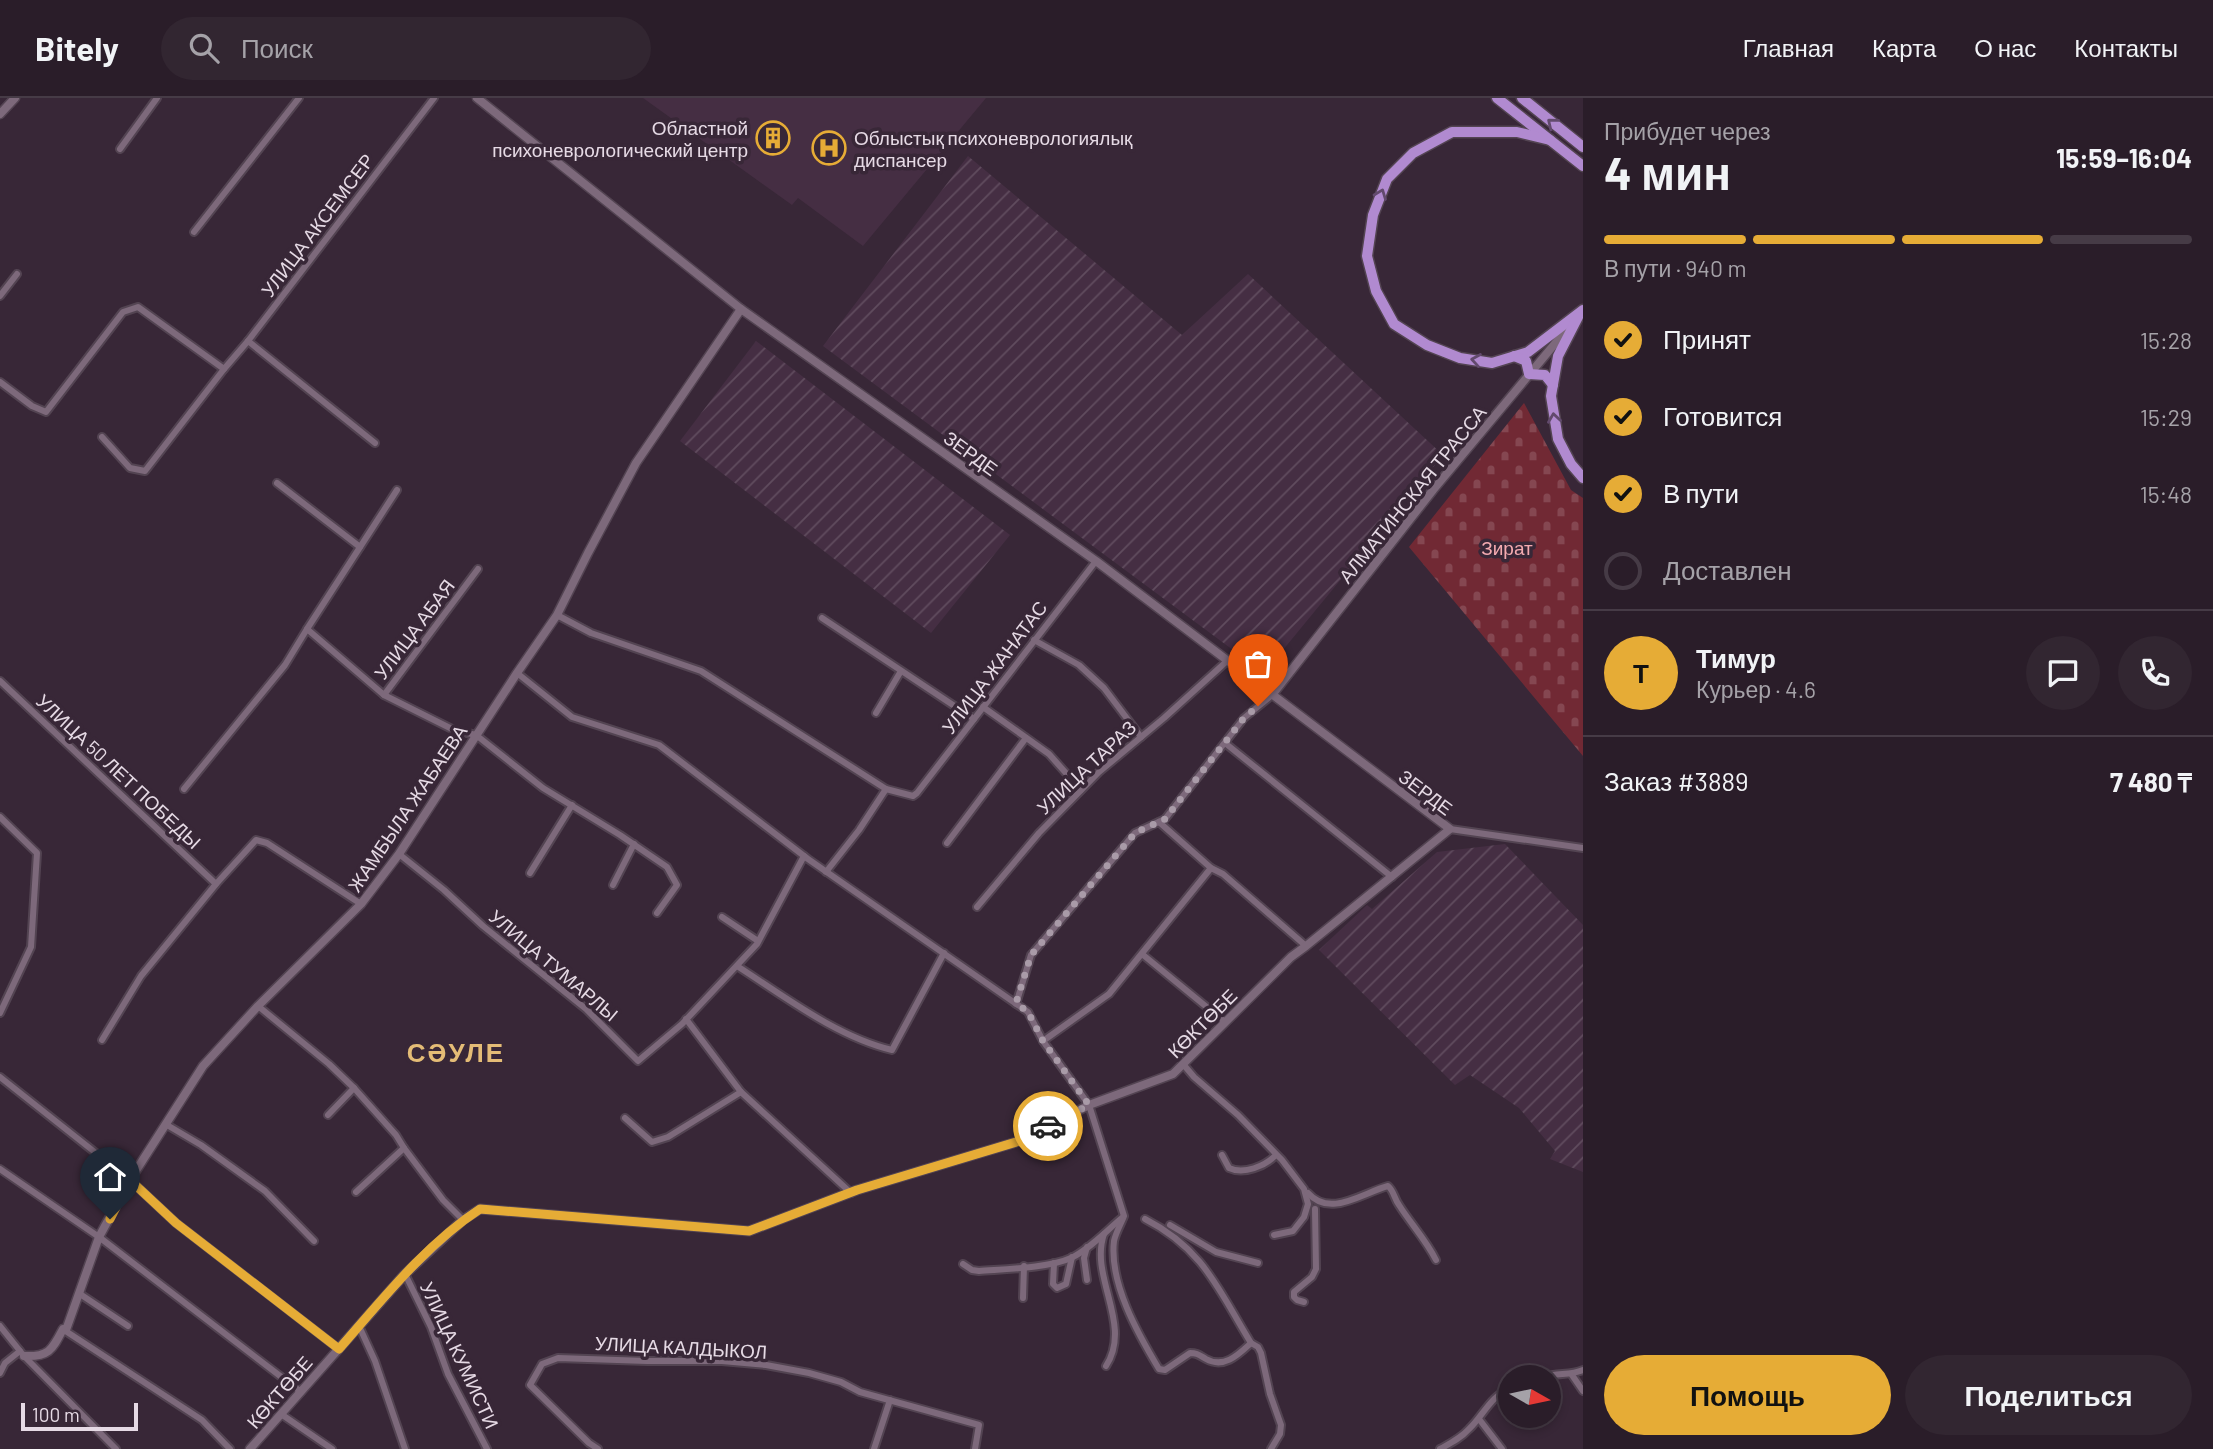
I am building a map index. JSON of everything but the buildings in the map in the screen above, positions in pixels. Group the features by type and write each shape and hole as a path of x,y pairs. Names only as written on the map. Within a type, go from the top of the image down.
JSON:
{"highway":[{"path":"1497,98 1583,166"},
{"path":"1522,98 1583,148"},
{"path":"1550,140 1517,132 1452,132 1413,153 1387,179 1373,215 1367,256 1376,291 1394,324 1427,345 1460,358 1492,363 1528,352 1581,312"},
{"path":"1581,312 1558,356 1551,396 1558,439 1571,464 1583,478"},
{"path":"1514,356 1526,361 1530,374 1545,375 1553,385"}],"street":[{"path":"0,114 15,98"},
{"path":"120,149 157,98"},
{"path":"194,232 299,98"},
{"name":"УЛИЦА АКСЕМСЕР","path":"102,437 130,468 145,471 433,98"},
{"name":"ЗЕРДЕ","path":"477,98 741,309 1096,561 1450,830"},
{"path":"0,296 17,274"},
{"path":"0,382 32,406 46,412 123,313 138,307 224,369"},
{"name":"ЖАМБЫЛА ЖАБАЕВА","path":"22,1354 40,1357 53,1348 63,1329 66,1330 99,1237 130,1180 203,1066 258,1006 361,904 399,854 557,615 636,463 741,309"},
{"name":"АЛМАТИНСКАЯ ТРАССА","path":"1272,695 1426,499 1581,312"},
{"path":"248,341 375,443"},
{"path":"277,483 360,547"},
{"path":"184,789 285,665 397,490"},
{"name":"УЛИЦА ЖАНАТАС","path":"886,789 908,796 917,793 1096,561"},
{"name":"УЛИЦА АБАЯ","path":"307,629 384,695 478,569"},
{"path":"557,615 591,633 701,671 886,789 859,830 826,872"},
{"path":"822,618 974,719"},
{"path":"1034,640 1079,665 1096,680 1141,737"},
{"name":"УЛИЦА ТАРАЗ","path":"977,907 1039,832 1099,772 1227,661"},
{"path":"876,713 901,671"},
{"path":"517,673 572,717 659,745 826,872 1028,1012 1043,1041 1089,1105 1124,1216 1115,1237 1115,1269 1133,1320 1159,1369 1165,1370 1190,1353 1214,1362 1225,1362 1251,1343"},
{"name":"УЛИЦА 50 ЛЕТ ПОБЕДЫ","path":"0,681 216,884"},
{"path":"384,695 454,730 476,735 543,788 667,867 677,885 657,913"},
{"path":"1016,1003 1031,955 1135,833 1165,819 1244,718 1272,695"},
{"path":"983,707 1049,754 1081,790"},
{"path":"947,844 1026,738"},
{"path":"1225,743 1392,877"},
{"path":"530,873 572,805"},
{"path":"0,817 37,853 31,947 0,1013"},
{"path":"1159,822 1306,946"},
{"path":"1450,830 1583,848"},
{"name":"КӨКТӨБЕ","path":"250,1449 405,1274 463,1220 480,1209 749,1231 851,1193 1023,1140 1089,1105 1173,1074 1291,957 1450,830"},
{"path":"102,1040 141,976 216,884 256,840 267,843 361,904"},
{"path":"613,885 634,844"},
{"name":"УЛИЦА ТУМАРЛЫ","path":"399,854 586,1009 638,1061 686,1019 758,941 804,856"},
{"path":"1043,1041 1109,994 1211,868"},
{"path":"722,917 758,941"},
{"path":"737,965 808,1012 872,1045 892,1049 944,953"},
{"path":"1142,954 1226,1022"},
{"path":"258,1006 354,1088 396,1135 443,1200 463,1220"},
{"path":"686,1019 741,1092 851,1193"},
{"path":"1183,1064 1282,1160 1315,1200 1332,1206 1388,1186 1436,1260"},
{"path":"0,1077 130,1180 176,1223 339,1349"},
{"path":"328,1115 354,1088"},
{"path":"625,1118 652,1142 668,1137 741,1092"},
{"path":"167,1125 201,1145 265,1191 314,1241"},
{"path":"356,1192 404,1148"},
{"path":"1222,1155 1229,1168 1238,1172 1264,1163 1276,1155"},
{"path":"0,1169 99,1237 301,1392"},
{"path":"1274,1235 1293,1231 1304,1217 1308,1209 1304,1189"},
{"path":"1304,1302 1294,1297 1294,1292 1312,1278 1316,1269 1315,1209"},
{"path":"963,1264 979,1271 1054,1263 1072,1258 1124,1216"},
{"path":"1145,1219 1178,1240 1206,1268 1251,1343 1258,1347 1281,1425 1280,1434 1271,1449"},
{"path":"1170,1225 1216,1252 1258,1262"},
{"path":"1104,1232 1099,1252 1114,1321 1112,1355 1106,1366"},
{"path":"1087,1247 1084,1258 1087,1280"},
{"path":"1054,1263 1053,1280 1057,1288 1066,1284 1072,1258"},
{"path":"1023,1298 1024,1266"},
{"name":"УЛИЦА КУМИСТИ","path":"405,1274 431,1327 448,1374 487,1449"},
{"path":"80,1294 128,1326"},
{"path":"0,1326 22,1354 116,1449"},
{"path":"359,1326 375,1361 405,1449"},
{"path":"63,1329 202,1420 230,1449"},
{"path":"0,1373 5,1363 22,1354"},
{"name":"УЛИЦА КАЛДЫКОЛ","path":"598,1449 530,1385 542,1364 558,1358 733,1362 809,1373 841,1382 860,1392 978,1425 975,1448"},
{"path":"1561,1374 1572,1375 1583,1370"},
{"path":"1572,1375 1583,1391"},
{"path":"1440,1449 1470,1429 1498,1395"},
{"path":"874,1449 890,1400"},
{"path":"281,1414 332,1449"},
{"path":"1479,1419 1503,1449"}],"shaded area":[{"name":"Облыстық психоневрологиялық диспансер","path":"643,98 986,98 863,246 798,198 792,205"},
{"path":"968,156 1182,335 1248,274 1443,455 1264,673 823,346"},
{"path":"756,341 1010,535 931,633 680,441"},
{"path":"1505,844 1583,925 1583,1172 1550,1159 1555,1151 1519,1108 1470,1075 1455,1085 1319,950 1367,905 1372,909 1437,852"}],"green space":[{"name":"Зират","path":"1524,403 1571,490 1583,498 1583,756 1409,547"}],"way so far":[{"path":"1048,1126 1089,1105 1043,1041 1028,1012 1016,1003 1031,955 1135,833 1165,819 1244,718 1258,706"}],"place":[{"name":"Областной психоневрологический центр","path":"773,138"},
{"name":"Облыстық психоневрологиялық диспансер","path":"829,148"}],"district":[{"name":"СӘУЛЕ","path":"456,1051"}],"route":[{"path":"110,1219 130,1180 176,1223 339,1349 405,1274 463,1220 480,1209 749,1231 857,1190 1023,1140 1048,1126"}]}
